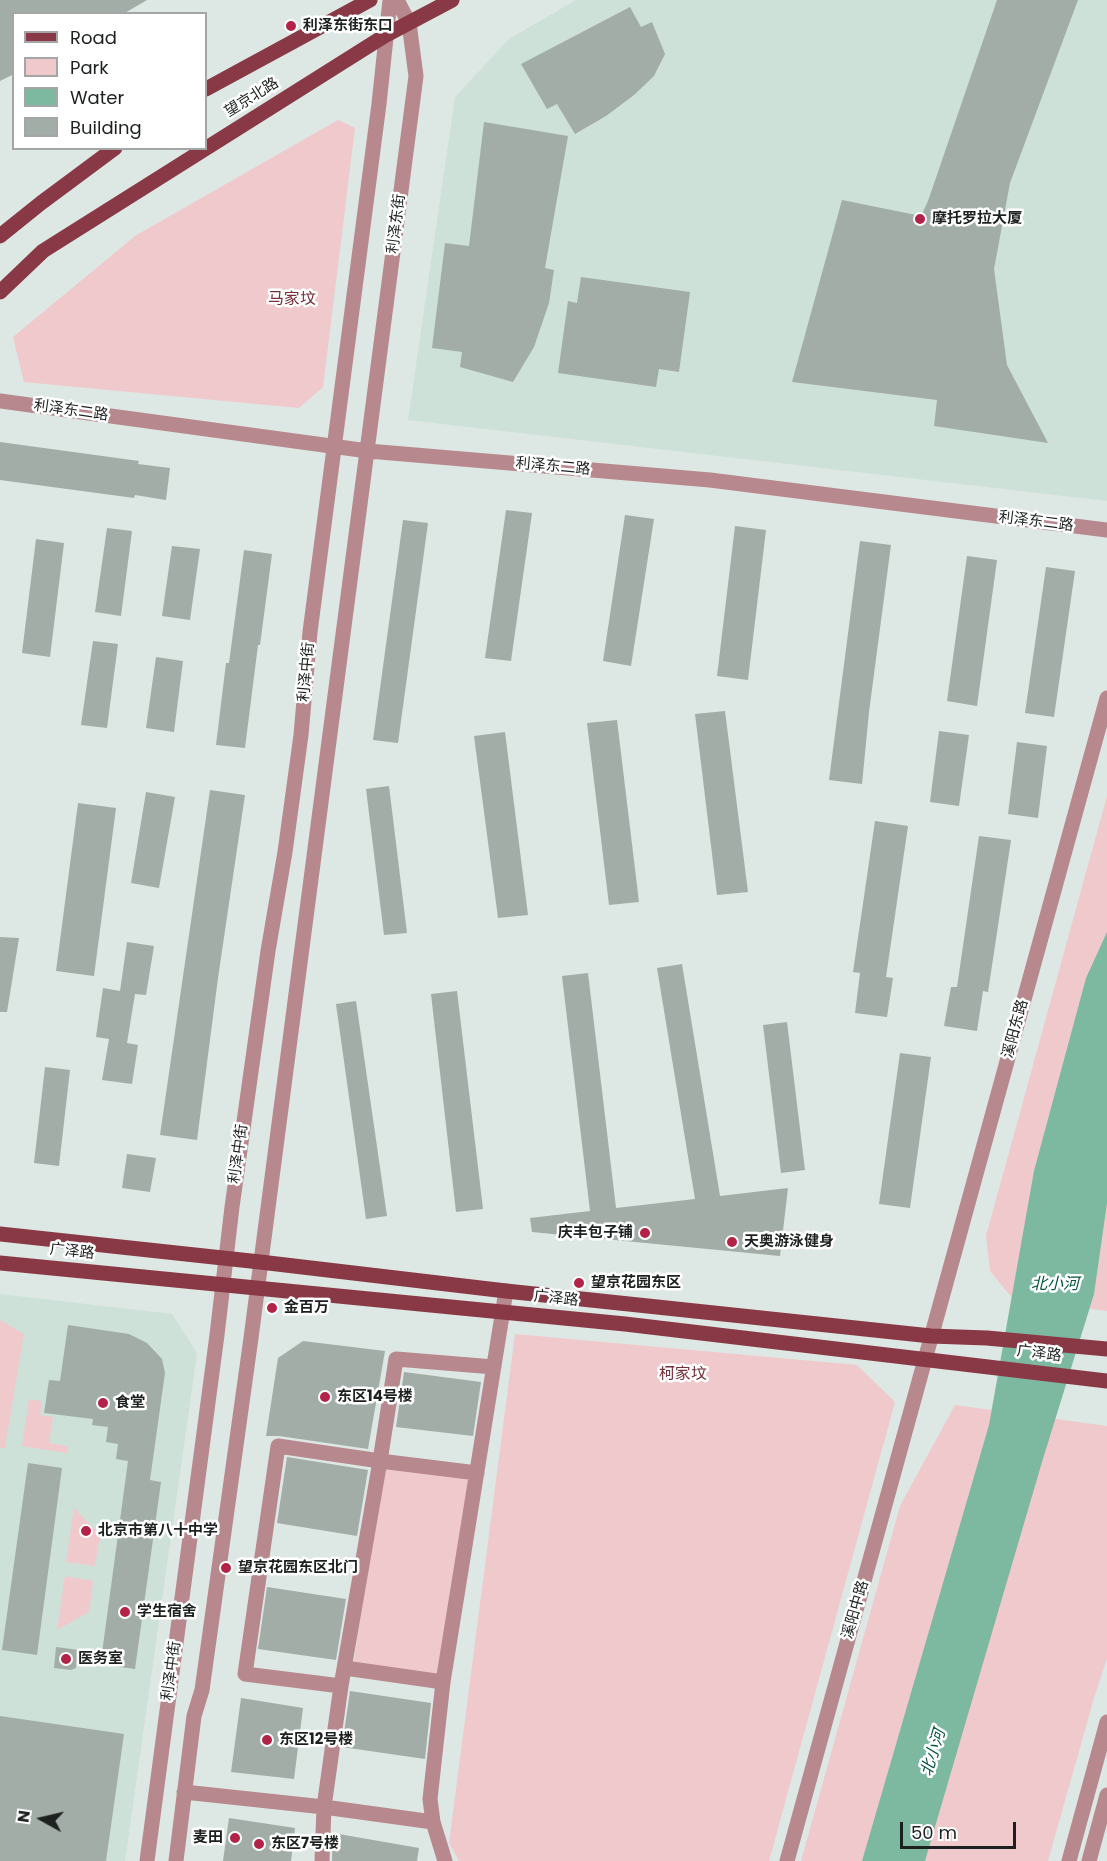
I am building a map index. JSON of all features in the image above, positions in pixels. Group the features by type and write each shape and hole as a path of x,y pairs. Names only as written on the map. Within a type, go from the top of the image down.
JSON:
{"main road":[{"name":"望京北路","path":"207,88 370,0"},
{"name":"望京北路","path":"207,148 386,35 452,0"},
{"path":"0,236 112,150"},
{"name":"望京北路","path":"0,292 43,251 203,150"},
{"name":"广泽路","path":"0,1234 931,1336 987,1338 1105,1349"},
{"name":"广泽路","path":"0,1263 504,1312 1101,1380"}],"street":[{"path":"334,447 379,104 390,0"},
{"name":"利泽东街","path":"368,451 416,76 409,24 397,0"},
{"name":"利泽东二路","path":"0,401 368,451 710,480 1107,530"},
{"name":"利泽中街","path":"147,1861 268,951 300,747 310,632 334,447"},
{"name":"利泽中街","path":"176,1861 194,1716 202,1690 257,1289 368,451"},
{"name":"溪阳东路","path":"926,1359 1107,698"},
{"path":"445,1861 433,1822 430,1799 443,1682 506,1291"},
{"path":"322,1861 324,1807 341,1686 396,1359 494,1367"},
{"name":"溪阳中路","path":"787,1861 926,1359"},
{"path":"341,1686 245,1674 278,1446 477,1473"},
{"path":"345,1668 443,1682"},
{"path":"1069,1861 1107,1722"},
{"path":"184,1792 324,1807 433,1822"},
{"path":"1089,1861 1107,1795"}],"shaded area":[{"path":"576,0 1107,0 1107,501 408,420 455,97 509,39"},
{"name":"北京市第八十中学","path":"0,1294 172,1314 197,1353 125,1861 0,1861"}],"green space":[{"path":"338,120 355,128 323,387 299,408 24,382 13,337 135,236"},
{"path":"1107,796 1107,1311 1012,1298 990,1271 986,1236"},
{"path":"0,1320 24,1334 5,1448 0,1448"},
{"path":"515,1334 857,1365 895,1402 769,1861 459,1861 449,1843"},
{"path":"29,1399 42,1401 40,1415 53,1417 49,1443 68,1446 67,1453 22,1446"},
{"path":"955,1405 1107,1426 1107,1658 1048,1861 801,1861 900,1506"},
{"path":"382,1463 473,1475 439,1680 353,1668"},
{"path":"74,1508 100,1535 95,1566 66,1562"},
{"path":"65,1576 93,1581 89,1612 57,1630"}],"water":[{"name":"北小河","path":"1107,932 1107,1203 1094,1294 1042,1462 925,1861 862,1861 989,1425 1034,1171 1086,978"}],"building":[{"path":"0,0 147,0 126,12 12,12 12,75 0,81"},
{"name":"摩托罗拉大厦","path":"997,0 1078,0 1010,183 994,269 1007,365 1048,443 934,426 937,400 792,382 842,200 921,216"},
{"path":"630,7 641,27 652,22 665,54 654,76 634,95 606,116 575,134 557,104 547,109 521,64"},
{"path":"484,122 568,136 545,268 554,270 549,303 534,347 513,382 460,367 462,352 432,348 445,243 469,246"},
{"path":"581,277 690,292 679,372 659,369 656,387 558,373 568,301 577,303"},
{"path":"0,442 139,461 138,464 170,468 166,500 135,495 134,498 0,480"},
{"path":"506,510 532,513 511,661 485,658"},
{"path":"625,515 654,519 631,666 603,661"},
{"path":"403,520 428,523 398,743 373,740"},
{"path":"735,526 766,530 748,680 717,676"},
{"path":"107,528 132,531 121,616 95,612"},
{"path":"36,539 64,543 50,657 22,653"},
{"path":"860,541 891,545 862,784 829,780"},
{"path":"172,546 200,549 190,620 162,616"},
{"path":"244,550 272,554 245,748 216,745"},
{"path":"967,556 997,560 977,706 947,701"},
{"path":"1046,567 1075,571 1054,717 1025,713"},
{"path":"93,641 118,644 107,728 81,725"},
{"path":"156,657 183,661 174,732 146,728"},
{"path":"725,711 748,892 717,895 695,714"},
{"path":"617,720 639,902 609,905 587,723"},
{"path":"939,731 969,735 959,806 930,802"},
{"path":"505,732 528,915 498,918 474,736"},
{"path":"1017,742 1047,746 1038,818 1008,814"},
{"path":"389,786 407,933 384,935 366,789"},
{"path":"210,790 245,795 197,1140 160,1135"},
{"path":"146,792 175,797 159,888 131,883"},
{"path":"78,803 116,808 94,976 56,971"},
{"path":"875,821 908,826 886,977 893,978 887,1017 855,1013 860,973 853,972"},
{"path":"979,836 1011,840 988,992 983,991 977,1031 944,1026 951,987 957,987"},
{"path":"0,937 19,938 7,1012 0,1012"},
{"path":"127,942 154,946 146,995 135,994 127,1043 138,1045 132,1084 102,1080 109,1039 96,1037 103,988 120,991"},
{"path":"682,964 720,1196 788,1188 780,1256 532,1232 530,1218 590,1211 562,976 588,973 616,1208 695,1199 657,968"},
{"path":"457,991 483,1209 456,1212 431,994"},
{"path":"356,1001 387,1216 366,1219 336,1004"},
{"path":"787,1022 805,1170 781,1173 763,1025"},
{"path":"900,1053 931,1057 910,1208 879,1204"},
{"path":"45,1067 70,1070 59,1166 34,1163"},
{"path":"127,1154 156,1158 150,1192 122,1188"},
{"path":"68,1325 129,1334 147,1343 162,1359 165,1373 150,1480 161,1482 135,1669 77,1661 76,1668 71,1670 54,1668 56,1647 102,1653 128,1461 116,1459 118,1444 106,1442 108,1427 92,1425 93,1419 44,1413 49,1380 60,1381"},
{"name":"东区14号楼","path":"303,1341 385,1351 368,1449 266,1436 278,1358"},
{"path":"404,1372 481,1382 473,1436 396,1427"},
{"path":"287,1457 368,1470 357,1536 277,1523"},
{"path":"28,1463 62,1468 37,1655 2,1650"},
{"path":"267,1587 346,1599 336,1660 258,1649"},
{"path":"350,1691 431,1703 425,1759 342,1747"},
{"name":"东区12号楼","path":"241,1698 303,1708 294,1779 231,1772"},
{"path":"0,1716 124,1734 106,1861 0,1861"},
{"name":"东区7号楼","path":"229,1818 295,1828 291,1861 223,1861"},
{"path":"333,1833 419,1848 417,1861 332,1861"}],"place":[{"name":"利泽东街东口","path":"291,26"},
{"name":"摩托罗拉大厦","path":"920,219"},
{"name":"庆丰包子铺","path":"645,1233"},
{"name":"天奥游泳健身","path":"732,1242"},
{"name":"望京花园东区","path":"579,1283"},
{"name":"金百万","path":"272,1308"},
{"name":"东区14号楼","path":"325,1397"},
{"name":"食堂","path":"103,1403"},
{"name":"北京市第八十中学","path":"86,1531"},
{"name":"望京花园东区北门","path":"226,1568"},
{"name":"学生宿舍","path":"125,1612"},
{"name":"医务室","path":"66,1659"},
{"name":"东区12号楼","path":"267,1740"},
{"name":"麦田","path":"235,1838"},
{"name":"东区7号楼","path":"259,1844"}],"district":[{"name":"马家坟","path":"292,300"},
{"name":"柯家坟","path":"683,1375"}]}
